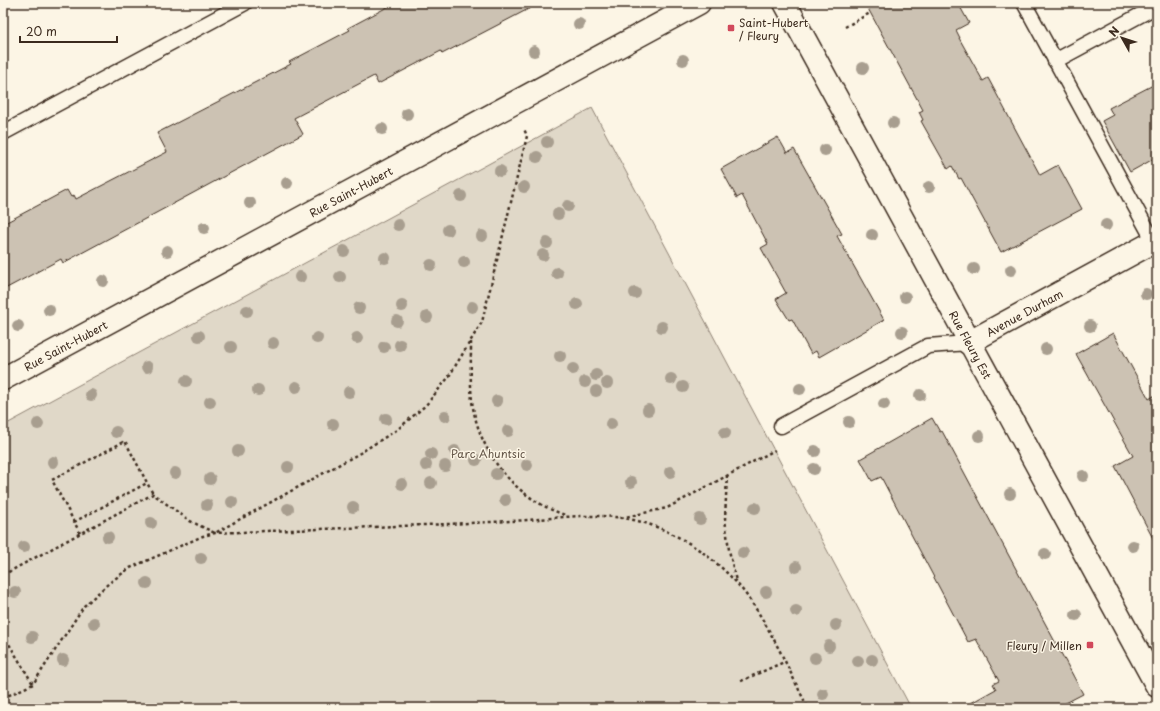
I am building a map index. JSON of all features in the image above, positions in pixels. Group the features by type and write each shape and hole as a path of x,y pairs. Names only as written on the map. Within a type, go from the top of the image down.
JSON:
{"street":[{"name":"Rue Saint-Hubert","path":"3,379 699,3"},
{"name":"Rue Fleury Est","path":"784,3 968,343 1157,686"},
{"name":"Avenue Durham","path":"968,343 1156,243"}],"lane":[{"path":"3,133 245,3"},
{"path":"1024,3 1156,243"},
{"path":"1055,61 1157,6"},
{"name":"Avenue Durham","path":"782,426 928,346 968,343"}],"path":[{"path":"834,6 841,3"},
{"path":"845,27 870,13"},
{"path":"216,533 360,453 398,429 426,405 448,378 482,322 527,136"},
{"path":"471,342 472,400 477,425 486,448 497,466 512,483 528,497 548,509 567,516"},
{"path":"80,533 52,480 125,441 153,494 190,521 216,533"},
{"path":"620,518 667,508 775,450"},
{"path":"726,475 725,519 729,550 736,583"},
{"path":"74,522 147,483"},
{"path":"3,575 153,494"},
{"path":"3,698 33,684 49,662 68,629 84,606 110,583 130,568 203,536 216,533 514,521 567,516 620,518 648,524 679,539 706,555 743,590 808,708"},
{"path":"3,547 5,551 3,552"},
{"path":"3,634 33,684"},
{"path":"741,681 784,662"}],"green space":[{"name":"Parc Ahuntsic","path":"592,108 911,708 3,708 3,426"}],"building":[{"path":"395,3 540,3 442,54 441,51 378,84 374,76 294,118 303,134 63,263 61,259 3,290 3,224 67,190 71,197 74,195 76,199 167,152 157,133 291,64 289,62 350,30 348,28"},
{"path":"865,3 958,3 969,23 956,30 983,81 988,78 1040,175 1058,165 1082,209 1001,252 961,178 959,179 952,166 948,169 921,121 923,120 919,112 923,110"},
{"path":"1157,83 1157,157 1130,172 1102,121 1113,115 1109,108"},
{"path":"778,137 787,153 794,149 842,234 837,236 884,320 819,357 816,351 811,354 792,319 789,320 776,299 786,293 761,248 768,244 742,195 737,198 721,169"},
{"path":"1113,333 1149,399 1157,394 1157,546 1115,466 1133,456 1076,354"},
{"path":"932,418 940,432 942,431 1083,694 1056,708 962,708 996,689 993,684 999,681 976,639 968,642 881,477 872,481 860,459"}],"place":[{"name":"Saint-Hubert / Fleury","path":"731,28"},
{"name":"Fleury / Millen","path":"1090,645"}]}
